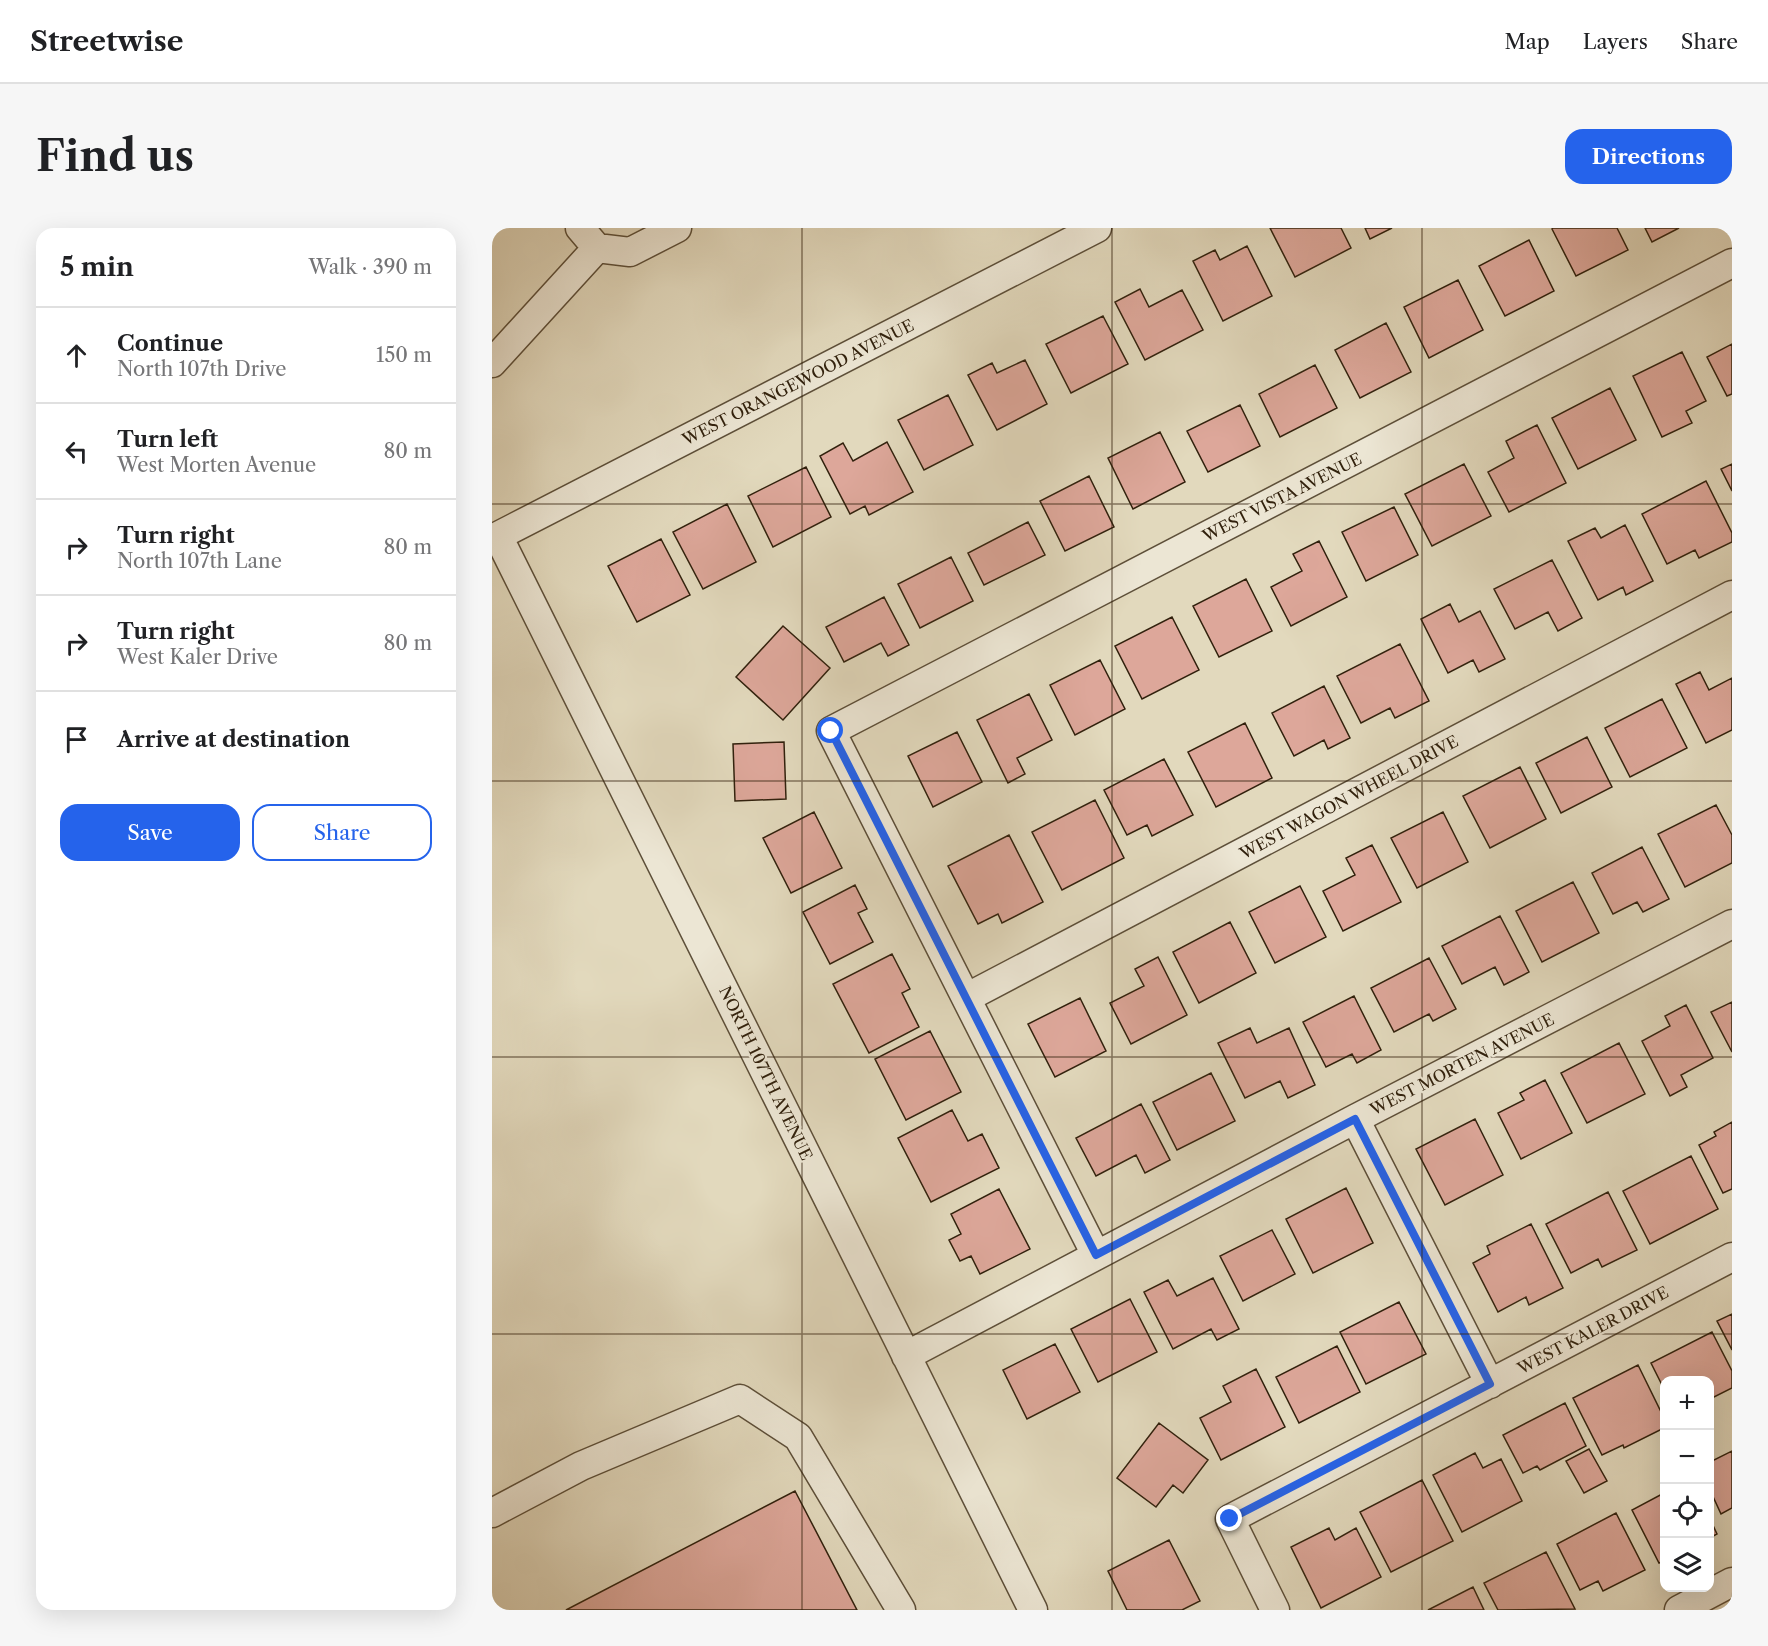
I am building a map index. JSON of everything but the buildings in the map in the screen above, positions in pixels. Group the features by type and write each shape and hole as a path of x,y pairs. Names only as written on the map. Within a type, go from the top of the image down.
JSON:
{"street":[{"path":"492,363 589,238 630,252 678,228"},
{"name":"WEST ORANGEWOOD AVENUE","path":"498,537 1097,228"},
{"name":"WEST VISTA AVENUE","path":"966,998 831,731 1732,262"},
{"name":"NORTH 107TH AVENUE","path":"498,537 1033,1610"},
{"name":"WEST WAGON WHEEL DRIVE","path":"966,998 1732,595"},
{"name":"WEST MORTEN AVENUE","path":"906,1356 1355,1119 1732,924"},
{"path":"966,998 1096,1255"},
{"path":"1355,1119 1490,1384"},
{"name":"WEST KALER DRIVE","path":"1275,1610 1230,1519 1732,1257"},
{"path":"492,1513 581,1466 740,1400 798,1437 901,1610"},
{"path":"1679,1610 1732,1582"}],"route":[{"path":"831,731 1096,1255 1355,1119 1490,1384 1230,1519"}]}
